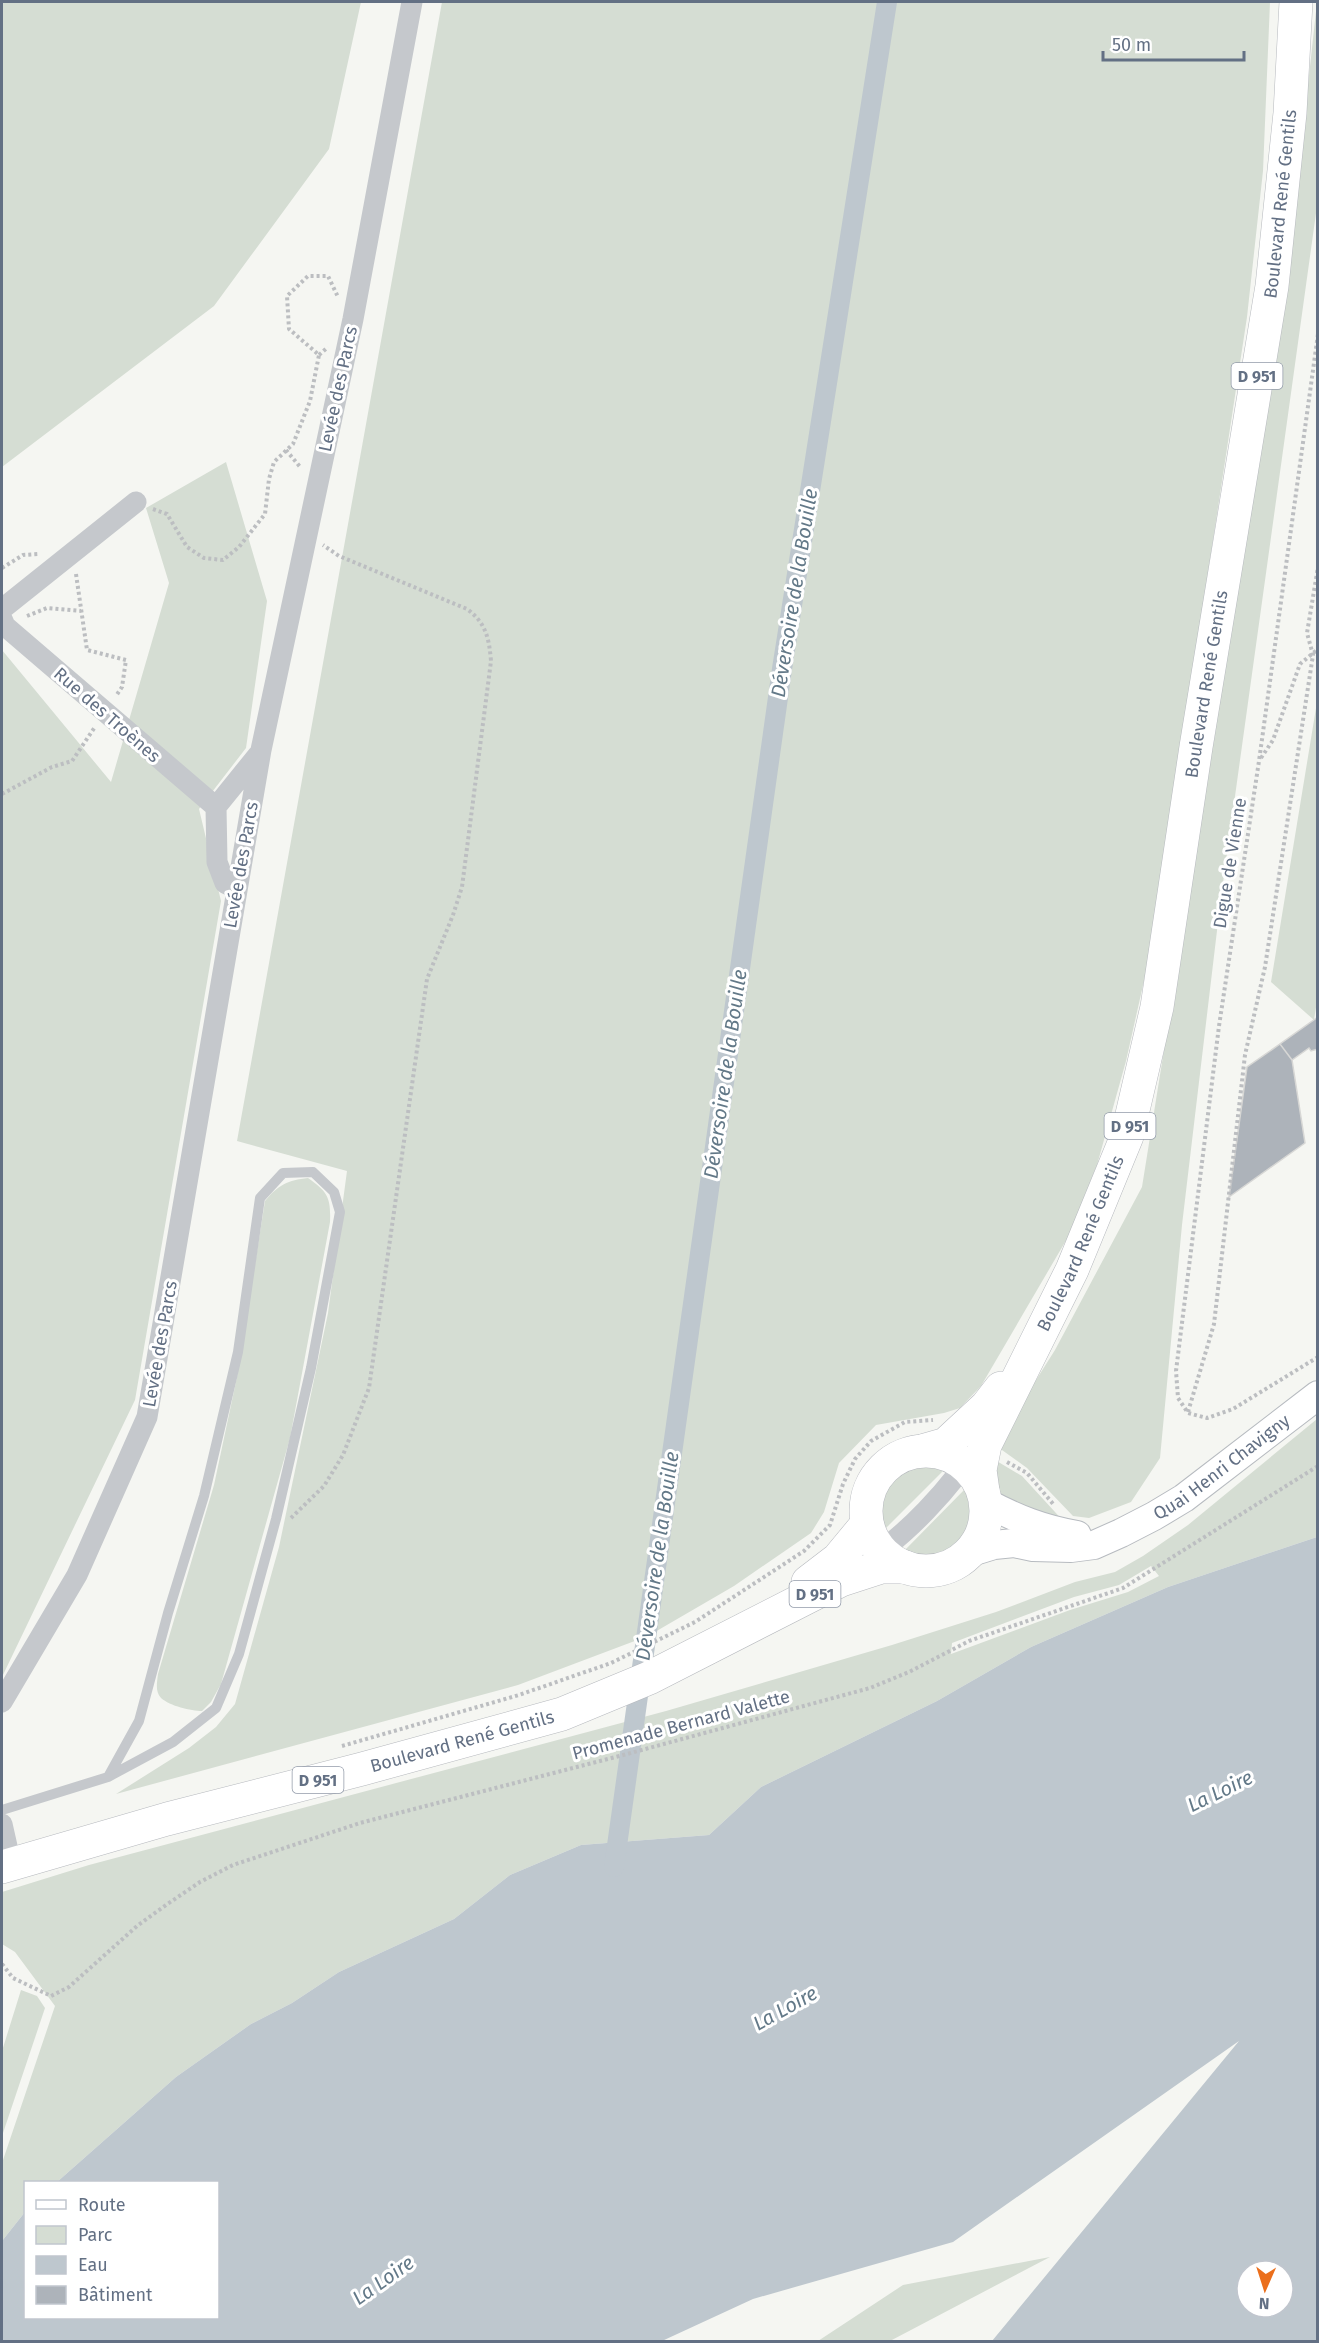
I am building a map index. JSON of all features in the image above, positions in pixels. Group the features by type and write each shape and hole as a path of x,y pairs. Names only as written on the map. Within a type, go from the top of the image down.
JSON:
{"main road":[{"name":"Boulevard René Gentils","path":"968,1553 977,1543 983,1530 984,1496 980,1470 984,1447 1072,1270 1127,1137 1157,1007 1198,736 1272,286 1290,113 1296,2"},
{"name":"Boulevard René Gentils","path":"5,1865 167,1819 562,1714 649,1678 863,1571 881,1567 884,1547 865,1509 868,1494 879,1474 896,1458 910,1453 932,1436 946,1443 987,1406 1034,1347"},
{"name":"Quai Henri Chavigny","path":"968,1553 994,1545 1014,1543 1034,1547 1071,1548 1094,1545 1121,1533 1184,1497 1317,1395"},
{"path":"932,1436 950,1455 964,1464 977,1479 984,1496 1023,1522 1047,1530 1081,1536 1121,1533"},
{"name":"Boulevard René Gentils","path":"730,1636 801,1588 838,1559 884,1547"},
{"path":"884,1547 921,1571 954,1564 968,1553"}],"street":[{"name":"Levée des Parcs","path":"2,1702 77,1575 147,1417 261,753 351,328 412,2"},
{"path":"3,618 136,502"},
{"name":"Rue des Troènes","path":"3,618 216,807"},
{"path":"237,889 225,883 217,862 216,807 261,753"},
{"path":"884,1547 893,1542 944,1490 964,1464 1034,1347"},
{"path":"2,1824 5,1865"}],"lane":[{"path":"2,1810 108,1777 173,1742 216,1708 239,1654 270,1539 311,1368 340,1212 334,1192 313,1172 283,1173 260,1198 238,1352 204,1496 168,1613 139,1721 108,1777"}],"path":[{"path":"136,502 167,514 187,546 204,558 223,560 239,547 265,514 268,479 274,462 293,444 310,401 319,355 351,328 328,276 308,276 287,296 289,329 319,355"},
{"name":"Digue de Vienne","path":"1188,1413 1178,1398 1176,1371 1219,1026 1259,761 1317,334"},
{"path":"270,1539 324,1486 343,1455 369,1388 427,979 462,887 491,662 487,632 482,623 466,609 339,556 327,549 308,530"},
{"path":"1317,567 1307,633 1312,654 1265,967 1245,1055 1214,1324 1188,1413 1207,1418 1233,1409 1317,1357"},
{"path":"3,618 47,608 81,611"},
{"path":"1259,761 1273,740 1300,664 1317,649"},
{"path":"341,1746 519,1695 611,1663 695,1622 804,1551 830,1525 843,1484 855,1459 871,1442 905,1422 929,1419 932,1436"},
{"path":"1001,1458 1027,1473 1060,1512"},
{"name":"Promenade Bernard Valette","path":"2,1964 13,1978 51,1996 69,1987 137,1926 166,1905 200,1882 233,1865 360,1823 870,1688 909,1672 969,1641 1130,1585 1317,1466"}],"green space":[{"path":"2,2 361,2 329,149 214,306 2,467"},
{"path":"442,2 1270,2 1263,171 1247,317 1150,954 1126,1061 1097,1165 1068,1237 981,1386 960,1408 876,1425 839,1463 824,1512 811,1533 734,1586 648,1636 518,1685 116,1794 189,1748 216,1727 235,1704 279,1547 328,1313 347,1171 237,1141"},
{"path":"1317,2 1317,206 1221,897 1182,1225 1160,1458 1131,1502 1089,1518 1073,1516 1027,1468 995,1445 1055,1350 1142,1187 1285,297"},
{"path":"226,462 267,601 246,748 199,809 221,901 135,1400 2,1677 2,650 111,782 169,583 146,508"},
{"path":"1317,702 1318,995 1314,1020 1271,982"},
{"path":"308,1178 327,1196 330,1222 290,1438 221,1684 211,1702 202,1711 187,1709 159,1696 158,1674 214,1485 237,1377 265,1201 284,1184"},
{"path":"1317,1419 1317,1537 1168,1587 1031,1647 937,1701 761,1787 709,1835 581,1845 510,1875 454,1919 339,1972 292,2003 251,2024 176,2077 58,2181 24,2181 24,2213 2,2241 2,2163 55,2006 15,1952 2,1944 2,1892 89,1865 666,1711 892,1645 996,1612 1075,1582 1115,1572 1188,1525","holes":["1151,1566 1159,1576 1128,1592 1070,1610 951,1654 952,1643 1074,1597 1119,1585"]},
{"path":"990,1457 1022,1476 1066,1524 999,1499"},
{"path":"927,1464 944,1470 884,1530 881,1505 888,1486 905,1472"},
{"path":"965,1489 969,1511 966,1531 961,1539 953,1547 933,1556 922,1556 904,1551"},
{"path":"21,1990 37,1996 45,2008 2,2136 2,2051"},
{"path":"1050,2257 890,2341 818,2341 903,2285"}],"water":[{"name":"La Loire","path":"1317,1537 1317,2341 992,2341 1239,2041 953,2242 753,2299 662,2341 2,2341 2,2241 24,2213 24,2319 219,2319 219,2181 58,2181 176,2077 251,2024 292,2003 339,1972 454,1919 510,1875 581,1845 709,1835 761,1787 937,1701 1031,1647 1168,1587"}],"building":[{"path":"1318,1017 1318,1049 1311,1051 1309,1048 1292,1060 1280,1044"},
{"path":"1280,1044 1292,1060 1305,1143 1229,1197 1247,1067"}],"waterway":[{"name":"Déversoire de la Bouille","path":"614,1867 782,669 887,2"}]}
